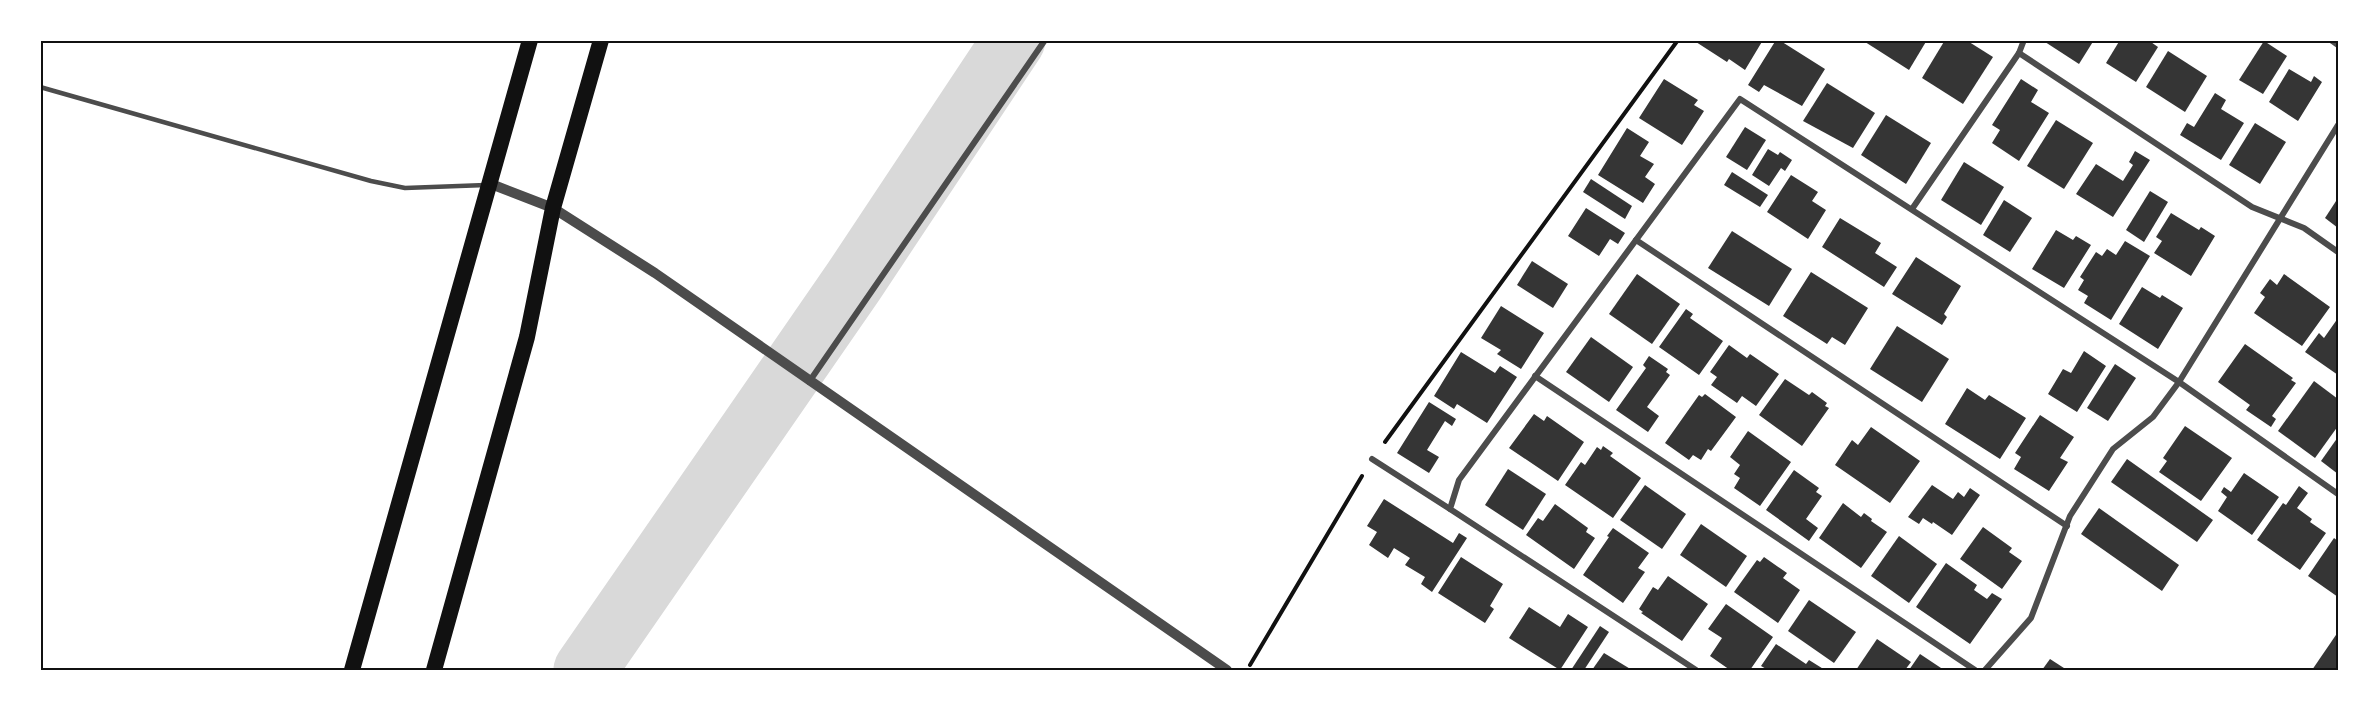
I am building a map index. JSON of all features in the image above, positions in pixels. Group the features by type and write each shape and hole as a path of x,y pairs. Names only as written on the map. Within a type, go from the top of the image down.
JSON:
{"highway":[{"path":"352,670 449,318 491,184 530,40"},
{"path":"434,670 527,338 553,208 601,40"}],"street":[{"path":"809,382 1045,40"},
{"path":"1912,209 2019,53 2024,40"},
{"path":"2331,40 2338,45"},
{"path":"2019,53 2252,207 2304,228 2338,252"},
{"path":"1450,509 1459,480 1740,99 2179,382 2338,494"},
{"path":"1985,670 2031,618 2070,516 2112,449 2153,417 2179,382 2338,125"},
{"path":"491,184 553,208 655,273 1227,670"},
{"path":"1636,240 2067,526"},
{"path":"1535,376 1975,670"},
{"path":"1372,459 1696,670"}],"lane":[{"path":"40,87 371,181 405,188 491,184"}],"path":[{"path":"1246,670 1258,654 1328,529 1372,459 1678,40"}],"building":[{"path":"1698,40 1763,40 1745,70 1729,59 1727,62 1696,42"},
{"path":"1776,40 1825,69 1802,106 1764,85 1759,92 1748,85"},
{"path":"1862,40 1927,40 1909,70"},
{"path":"1945,40 1966,40 1993,57 1963,104 1922,78"},
{"path":"2042,40 2094,40 2079,64"},
{"path":"2120,40 2148,40 2158,47 2136,82 2106,63"},
{"path":"2264,41 2287,56 2263,94 2239,80"},
{"path":"2168,51 2207,76 2185,112 2146,87"},
{"path":"2289,69 2311,82 2314,76 2322,82 2298,121 2269,102"},
{"path":"1664,79 1698,100 1694,105 1704,111 1682,145 1639,118"},
{"path":"2021,79 2038,90 2031,102 2049,113 2019,161 1992,143 2000,130 1992,125"},
{"path":"1827,83 1875,113 1853,148 1803,121"},
{"path":"2215,93 2226,100 2221,109 2244,123 2221,160 2180,135 2187,123 2194,127"},
{"path":"1886,115 1931,143 1906,184 1861,155"},
{"path":"2056,120 2093,143 2064,189 2027,166"},
{"path":"2255,123 2286,142 2260,184 2229,165"},
{"path":"1745,127 1766,140 1747,170 1726,157"},
{"path":"1627,128 1649,142 1640,156 1654,164 1645,177 1655,184 1643,203 1598,175"},
{"path":"1768,149 1778,155 1780,152 1792,160 1785,171 1781,168 1769,186 1752,175"},
{"path":"2135,151 2150,160 2113,217 2076,194 2096,164 2123,181 2133,165 2129,162"},
{"path":"1964,162 2004,187 1981,225 1941,200"},
{"path":"1732,172 1768,195 1760,207 1724,185"},
{"path":"1791,175 1818,192 1812,201 1826,210 1808,239 1767,212"},
{"path":"1591,179 1632,206 1625,219 1583,192"},
{"path":"2150,191 2168,202 2144,242 2126,230"},
{"path":"2338,198 2338,228 2325,218"},
{"path":"2004,200 2032,218 2010,252 1983,235"},
{"path":"1586,208 1625,233 1618,244 1610,239 1599,256 1568,236"},
{"path":"2171,213 2199,230 2201,227 2215,236 2191,276 2154,253 2162,241 2156,237"},
{"path":"1840,218 1881,243 1875,253 1897,267 1884,287 1822,247"},
{"path":"2056,230 2073,240 2076,236 2091,245 2064,288 2032,269"},
{"path":"1732,231 1792,269 1769,306 1708,268"},
{"path":"2125,241 2150,256 2111,320 2084,303 2088,296 2078,290 2084,280 2080,277 2096,252 2102,256 2107,249 2116,255"},
{"path":"1916,257 1961,286 1944,314 1947,317 1942,325 1892,294"},
{"path":"1532,261 1568,284 1553,308 1517,285"},
{"path":"1811,272 1868,308 1845,345 1832,337 1827,344 1783,316"},
{"path":"1637,274 1680,304 1652,344 1609,314"},
{"path":"2284,274 2330,307 2302,346 2254,313 2265,297 2260,293 2270,279 2277,285"},
{"path":"2142,287 2160,298 2162,295 2183,308 2158,349 2119,324"},
{"path":"1501,306 1544,333 1521,369 1497,354 1501,350 1481,338"},
{"path":"1686,309 1693,314 1690,318 1723,341 1699,375 1659,347"},
{"path":"2338,318 2338,375 2305,352 2319,333 2324,338"},
{"path":"1897,326 1949,359 1922,402 1870,369"},
{"path":"1591,337 1633,367 1609,402 1566,372"},
{"path":"2245,344 2293,378 2291,380 2296,383 2272,416 2276,419 2271,427 2246,410 2250,405 2218,382"},
{"path":"1729,345 1747,358 1750,354 1779,374 1756,406 1742,396 1737,403 1711,385 1717,377 1710,372"},
{"path":"2084,351 2106,366 2077,412 2048,394 2063,369 2071,373"},
{"path":"1461,352 1495,373 1500,366 1517,377 1487,423 1457,404 1454,409 1434,396"},
{"path":"1649,356 1668,369 1666,372 1670,375 1647,407 1659,416 1648,432 1616,410 1646,368 1643,365"},
{"path":"2115,364 2136,378 2108,421 2087,408"},
{"path":"1785,379 1809,395 1812,392 1827,403 1825,406 1829,408 1802,446 1759,415"},
{"path":"2314,381 2338,399 2338,426 2315,458 2278,431"},
{"path":"1967,388 1985,400 1989,395 2026,418 2000,459 1945,424"},
{"path":"1705,394 1736,417 1711,451 1708,449 1701,460 1693,455 1689,460 1665,443 1699,395 1702,397"},
{"path":"1429,402 1456,419 1452,426 1445,421 1427,450 1439,457 1429,473 1397,453"},
{"path":"1534,414 1544,421 1547,416 1584,442 1558,481 1509,448"},
{"path":"2040,415 2074,437 2060,458 2068,462 2049,491 2014,469 2021,457 2015,453"},
{"path":"2185,426 2232,458 2201,501 2159,472 2167,461 2163,458"},
{"path":"1871,427 1920,461 1890,503 1835,465 1852,440 1858,445"},
{"path":"1748,431 1791,462 1760,506 1734,488 1740,478 1734,474 1740,465 1730,457"},
{"path":"2338,437 2338,474 2321,461"},
{"path":"1603,446 1613,453 1610,456 1641,478 1613,518 1565,485 1581,462 1585,465 1597,447 1601,450"},
{"path":"2127,459 2213,520 2197,542 2111,482"},
{"path":"1508,469 1546,494 1523,530 1485,505"},
{"path":"1794,470 1819,488 1816,492 1822,496 1806,519 1818,528 1809,541 1766,510"},
{"path":"2244,473 2279,497 2252,535 2218,511 2227,497 2221,492 2224,487 2231,492"},
{"path":"1645,485 1686,514 1662,549 1620,520"},
{"path":"1932,485 1953,499 1958,492 1964,497 1970,488 1980,495 1952,535 1933,522 1932,524 1923,518 1919,524 1908,517"},
{"path":"2299,486 2308,493 2297,508 2312,519 2310,522 2326,533 2300,570 2257,540 2283,503 2286,505"},
{"path":"1384,499 1453,543 1459,533 1467,538 1432,592 1421,584 1425,577 1405,565 1410,558 1394,548 1388,558 1369,545 1377,532 1367,526"},
{"path":"1843,503 1861,517 1864,513 1887,532 1861,568 1819,538"},
{"path":"1555,504 1588,528 1586,532 1595,538 1574,569 1526,535 1538,518 1543,521"},
{"path":"2099,508 2179,565 2162,591 2081,534"},
{"path":"1701,524 1747,556 1726,587 1680,555"},
{"path":"1983,527 2012,548 2009,552 2022,561 2002,589 1960,559"},
{"path":"1613,528 1649,553 1638,568 1645,572 1623,603 1583,575"},
{"path":"1899,536 1937,564 1909,603 1871,576"},
{"path":"2334,538 2338,541 2338,597 2308,576"},
{"path":"1461,557 1503,584 1490,606 1494,609 1485,623 1438,593"},
{"path":"1764,557 1787,573 1783,578 1800,590 1778,623 1734,592 1757,560 1760,562"},
{"path":"1946,563 1977,585 1974,590 1987,599 1992,593 2002,599 1970,644 1916,607"},
{"path":"1668,576 1708,604 1682,641 1641,613 1643,612 1639,609 1653,587 1658,590"},
{"path":"1809,600 1856,632 1834,663 1788,631"},
{"path":"1726,604 1773,637 1750,670 1730,670 1710,656 1722,638 1708,629"},
{"path":"1529,607 1560,627 1568,614 1588,627 1560,670 1509,638"},
{"path":"1600,626 1609,632 1584,670 1571,670"},
{"path":"2338,632 2338,670 2312,670"},
{"path":"1877,639 1911,662 1905,670 1856,670"},
{"path":"1776,644 1806,664 1809,660 1825,670 1768,670 1761,666"},
{"path":"1604,653 1632,670 1592,670"},
{"path":"1920,654 1944,670 1909,670"},
{"path":"2050,659 2067,670 2042,670"}],"waterway":[{"path":"585,670 854,281 1014,40"}]}
